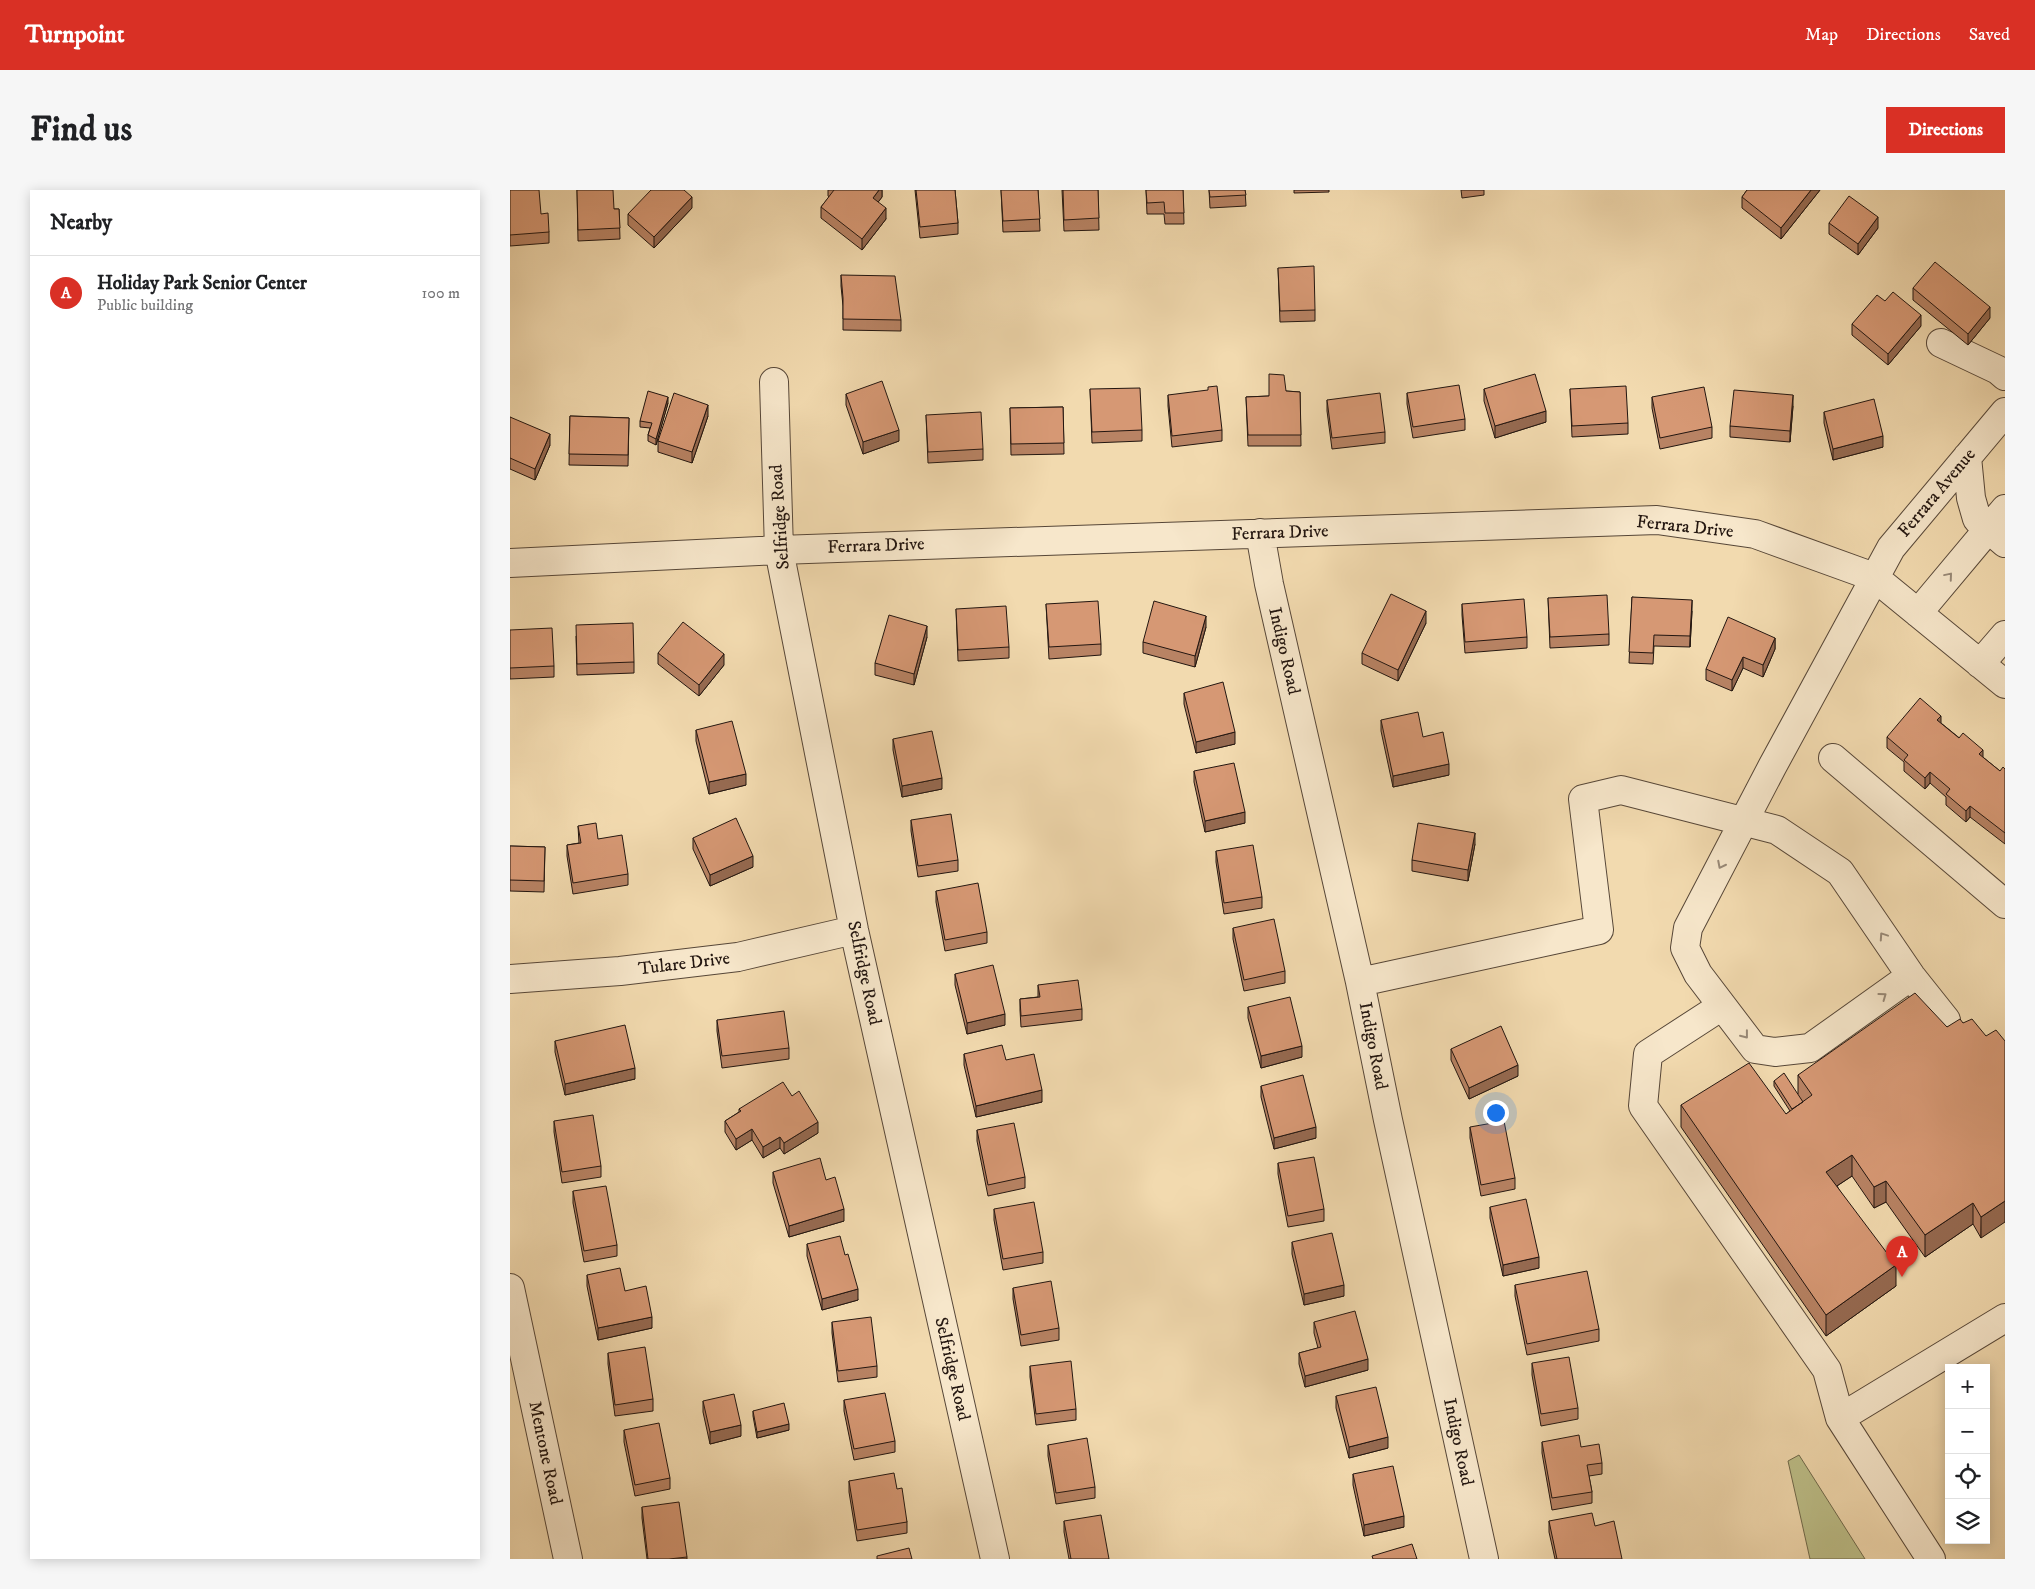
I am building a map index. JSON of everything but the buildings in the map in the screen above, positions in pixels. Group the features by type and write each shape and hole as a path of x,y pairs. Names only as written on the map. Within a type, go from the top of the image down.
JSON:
{"street":[{"path":"1941,343 1998,370 2005,376"},
{"name":"Selfridge Road","path":"774,382 779,550 854,930 995,1559"},
{"name":"Ferrara Avenue","path":"1911,976 1810,1048 1775,1052 1755,1049 1698,974 1685,948 1688,928 1743,821 1891,548 2005,412"},
{"path":"1918,613 1999,527 1978,519 1971,498 1967,457"},
{"name":"Ferrara Drive","path":"510,563 779,550 1657,520 1755,534 1874,577 2005,684"},
{"name":"Indigo Road","path":"1260,533 1269,584 1360,982 1388,1120 1484,1559"},
{"path":"1980,664 2005,635"},
{"path":"1833,758 2005,904"},
{"path":"1360,982 1599,930 1583,799 1621,790 1777,830 1840,872 1911,976 1946,1020"},
{"name":"Tulare Drive","path":"510,978 620,971 738,957 854,930"},
{"path":"1722,1006 1648,1054 1643,1106 1827,1370 1840,1418 1931,1559"},
{"name":"Mentone Road","path":"510,1288 568,1559"},
{"path":"1840,1418 2005,1318"}],"green space":[{"path":"1799,1455 1865,1559 1810,1559 1788,1461"}],"place":[{"name":"Holiday Park Senior Center","path":"1902,1277"}]}
